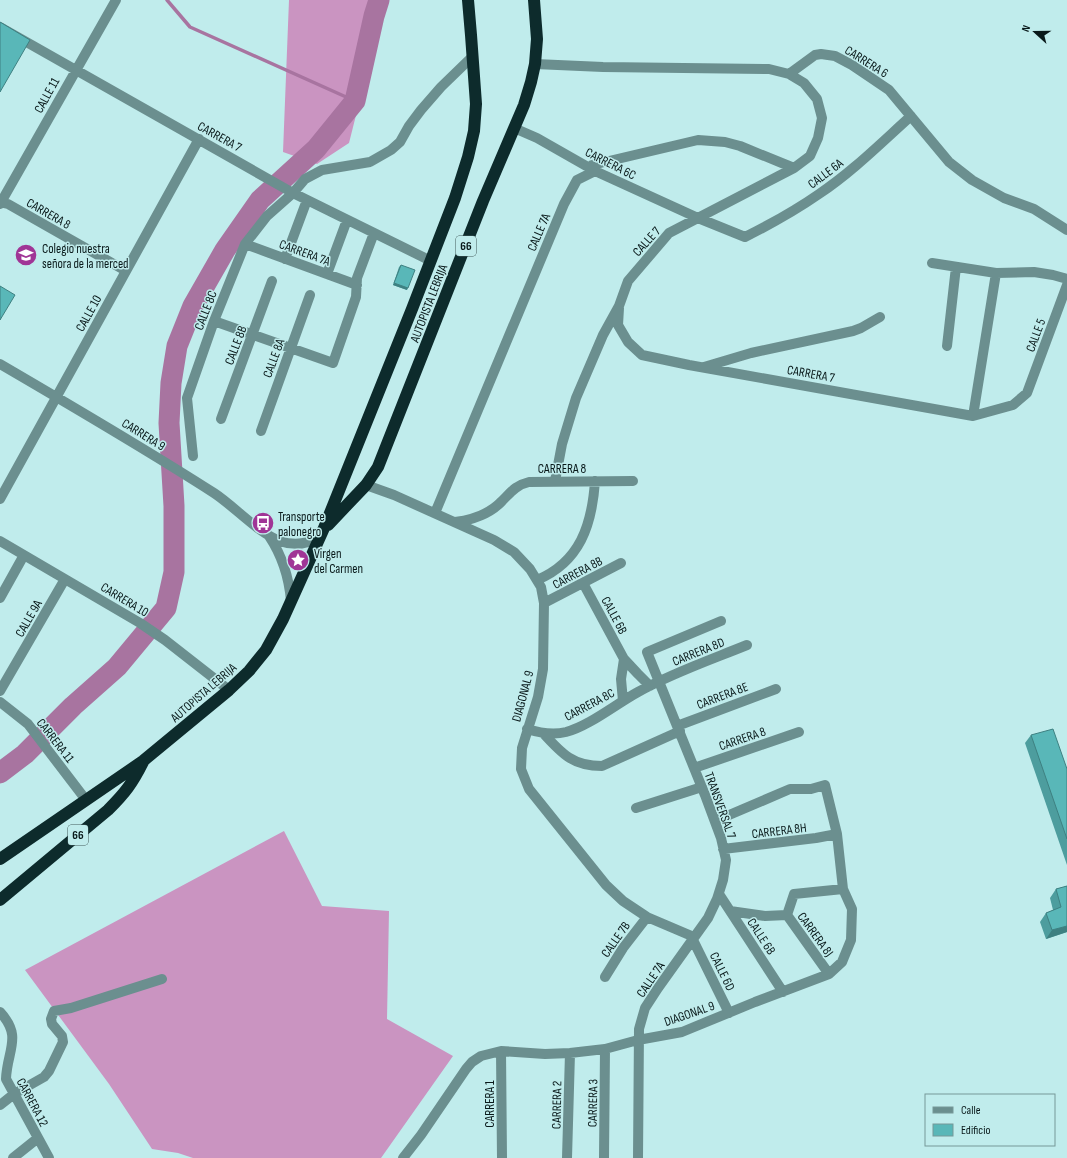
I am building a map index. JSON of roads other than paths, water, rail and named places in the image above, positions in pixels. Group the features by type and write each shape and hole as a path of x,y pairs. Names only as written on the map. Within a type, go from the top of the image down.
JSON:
{"highway":[{"name":"AUTOPISTA LEBRIJA","path":"0,859 144,760 229,690 266,650 283,619 322,532 456,198 474,131 476,104 472,35 468,0"},
{"path":"472,35 476,0"},
{"name":"AUTOPISTA LEBRIJA","path":"322,532 366,485 378,467 398,420 531,82 535,64 537,39 534,4"},
{"name":"AUTOPISTA LEBRIJA","path":"0,900 108,810 124,794 133,782 144,760"}],"street":[{"name":"CALLE 11","path":"0,202 116,0"},
{"name":"CARRERA 7","path":"0,27 289,191 431,261"},
{"name":"CARRERA 6","path":"789,74 814,55 821,54 835,56 852,65 889,90 949,162 972,180 1004,198 1034,209 1067,230"},
{"name":"CALLE 8C","path":"193,456 187,398 214,321 245,244 289,191 305,179 322,170 370,162 391,150 400,142 409,126 441,87 473,56"},
{"path":"535,64 610,67 769,69 789,74"},
{"name":"CALLE 7","path":"555,481 562,444 576,398 603,335 619,306 628,281 669,233 794,168 810,156 818,138 822,118 817,99 804,83 789,74"},
{"name":"CALLE 6A","path":"745,237 777,221 820,193 866,157 911,116"},
{"name":"CARRERA 6C","path":"514,128 537,138 595,171 698,218 745,237"},
{"name":"CALLE 10","path":"0,500 199,139"},
{"name":"CALLE 7A","path":"435,514 564,204 577,180 595,171 592,165 698,140 725,142 740,146 794,168"},
{"path":"285,259 307,200"},
{"name":"CARRERA 8","path":"0,202 8,204 126,271"},
{"path":"328,274 347,220"},
{"path":"214,321 333,362 356,297 357,278 374,233"},
{"name":"CARRERA 7A","path":"245,244 357,285"},
{"path":"932,263 996,273 1034,272 1067,279"},
{"path":"947,346 956,267"},
{"path":"973,416 996,273"},
{"name":"CALLE 8B","path":"221,418 272,281"},
{"name":"CALLE 5","path":"1027,393 1067,285"},
{"name":"CALLE 8A","path":"261,431 310,294"},
{"name":"CARRERA 7","path":"619,306 618,325 628,342 642,355 973,416 1013,405 1027,393"},
{"path":"702,367 751,353 853,331 880,317"},
{"name":"CARRERA 9","path":"0,364 201,484 268,535 280,541 294,544 308,542 322,532"},
{"name":"CARRERA 8","path":"455,522 472,519 488,512 502,501 511,490 523,484 535,481 634,481"},
{"path":"537,580 557,569 566,562 579,545 591,512 595,481"},
{"name":"DIAGONAL 9","path":"366,485 394,495 494,540 514,552 530,569 541,586 544,603 543,669 538,697 522,748 521,769 529,789 606,885 623,901 647,917 693,938"},
{"name":"CARRERA 9","path":"268,535 282,559 290,587 291,601"},
{"name":"CARRERA 10","path":"0,541 140,622 229,690"},
{"path":"0,598 24,555"},
{"name":"CARRERA 8B","path":"544,603 621,564"},
{"name":"CALLE 9A","path":"0,691 66,579"},
{"name":"CALLE 6B","path":"583,583 624,658 638,674 655,683"},
{"path":"655,683 647,652 721,621"},
{"name":"CARRERA 8D","path":"655,683 747,645"},
{"path":"623,701 621,679 624,658"},
{"name":"CARRERA 8C","path":"527,729 543,734 566,732 584,724 655,683"},
{"name":"TRANSVERSAL 7","path":"655,683 678,729 702,787 726,860 724,880 719,894 708,918 693,938"},
{"name":"CARRERA 8E","path":"678,729 776,689"},
{"name":"CARRERA 11","path":"0,702 28,724 86,800"},
{"path":"543,734 557,749 575,762 588,766 602,766 678,729"},
{"name":"CARRERA 8","path":"694,768 799,732"},
{"name":"DIAGONAL 9","path":"403,1158 472,1062 481,1056 501,1051 545,1054 605,1049 638,1040 682,1032 829,974 842,962 851,940 852,909 843,890 837,834 824,785 811,789 790,789 714,821"},
{"path":"636,808 702,787"},
{"name":"CARRERA 8H","path":"723,849 816,838 837,834"},
{"path":"787,916 794,894 843,890"},
{"name":"CALLE 6B","path":"719,894 783,992"},
{"name":"CARRERA 8J","path":"730,911 765,916 787,916 829,974"},
{"name":"CALLE 7B","path":"605,976 623,948 647,917"},
{"name":"CALLE 7A","path":"638,1158 639,1029 645,1008 693,938"},
{"name":"CALLE 6D","path":"693,938 729,1013"},
{"path":"0,1105 14,1094 44,1077 49,1071 63,1042 62,1036 52,1024 51,1019 54,1011 71,1008 162,979"},
{"name":"CARRERA 12","path":"0,1012 7,1019 13,1036 6,1079 49,1158"},
{"name":"CARRERA 3","path":"604,1158 605,1049"},
{"name":"CARRERA 1","path":"501,1051 502,1158"},
{"name":"CARRERA 2","path":"567,1158 570,1053"},
{"path":"13,1158 38,1138"}],"waterway":[{"path":"167,0 190,27 355,101"},
{"path":"0,773 25,754 73,706 117,667 166,608 174,572 174,506 169,423 171,383 177,346 193,306 225,250 260,200 316,149 355,101 379,0"}],"place":[{"name":"Colegio nuestra señora de la merced","path":"26,255"},
{"name":"Transporte palonegro","path":"263,523"},
{"name":"Virgen del Carmen","path":"298,560"}]}
